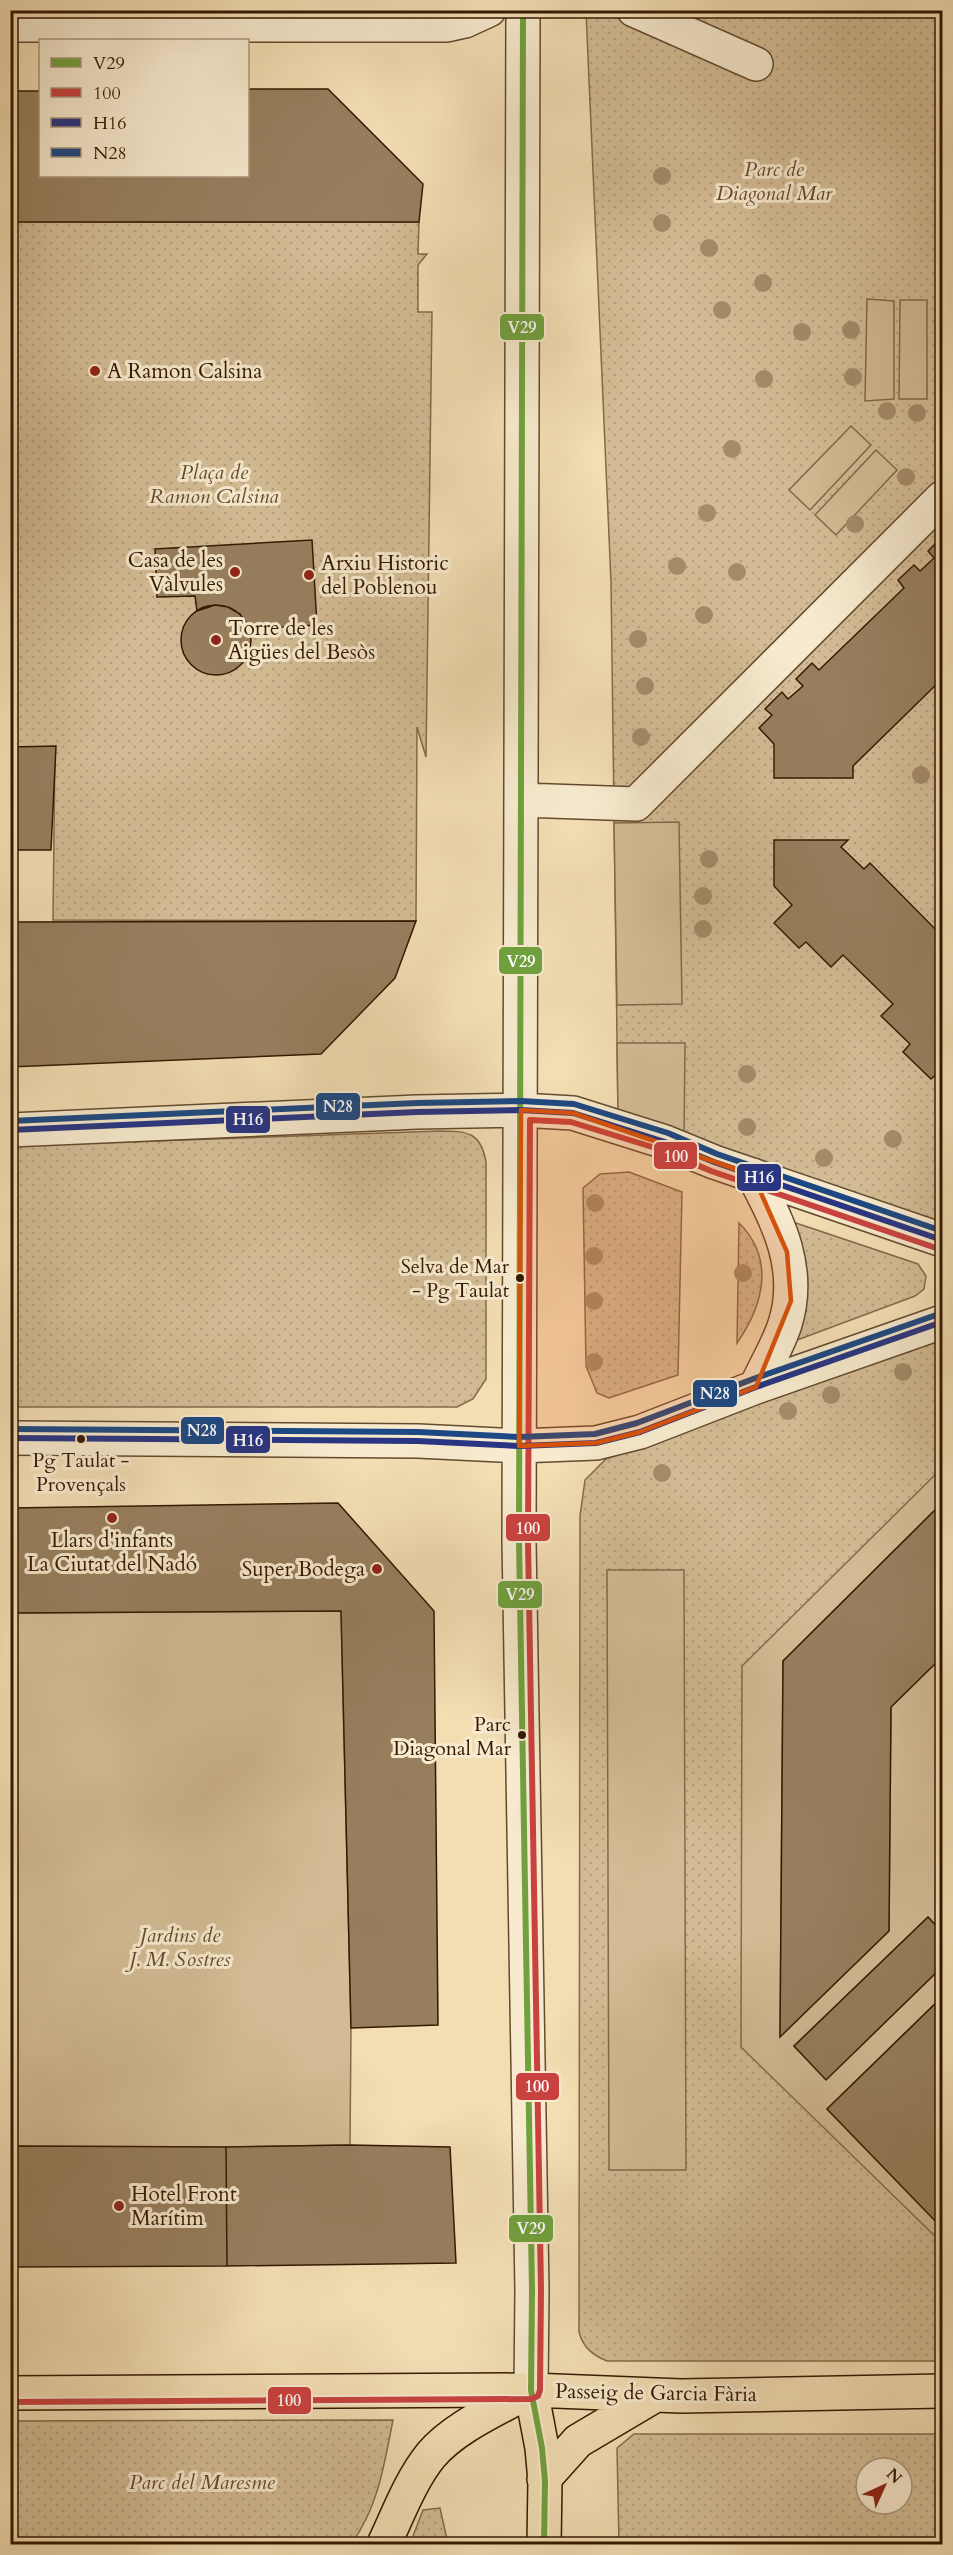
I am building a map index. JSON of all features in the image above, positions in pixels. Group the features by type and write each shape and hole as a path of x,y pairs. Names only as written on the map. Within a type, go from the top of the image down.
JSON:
{"main road":[{"name":"Passeig de Garcia Fària","path":"10,2393 531,2390 654,2396 942,2391"},
{"path":"384,2544 417,2475 433,2454 461,2429 531,2390 542,2448 544,2544"},
{"path":"544,2479 578,2441 654,2396"}],"street":[{"path":"10,25 447,25 465,21 489,10"},
{"path":"523,10 519,1446 532,2290 531,2390"},
{"path":"634,10 756,64"},
{"path":"522,800 636,804 942,498"},
{"path":"10,1130 417,1112 521,1110 573,1113 665,1142 753,1175 942,1239"},
{"path":"753,1175 782,1234 792,1274 791,1300 785,1326 756,1387"},
{"path":"10,1438 418,1440 519,1446 596,1443 640,1432 756,1387 942,1322"}],"highlighted area":[{"path":"521,1110 573,1113 753,1175 787,1252 791,1301 756,1387 640,1432 596,1443 519,1446"}],"green space":[{"name":"Parc de Diagonal Mar","path":"586,11 942,11 942,1231 618,1115 611,582"},
{"name":"Plaça de Ramon Calsina","path":"10,222 419,222 418,254 427,254 418,265 418,312 432,312 426,757 417,727 416,921 53,920 55,747 11,747"},
{"path":"867,299 894,301 894,399 865,401"},
{"path":"900,300 927,300 927,399 899,399"},
{"path":"851,426 871,445 810,510 789,490"},
{"path":"876,450 897,470 836,535 815,515"},
{"path":"679,822 682,1004 617,1005 614,823"},
{"path":"617,1043 685,1043 684,1138 618,1115"},
{"path":"440,1131 471,1135 481,1144 486,1162 486,1379 473,1399 457,1407 11,1407 10,1146"},
{"path":"629,1172 682,1192 678,1375 609,1398 597,1393 586,1366 583,1188 600,1174"},
{"path":"793,1222 918,1264 926,1276 924,1289 915,1296 792,1342 803,1309 807,1282 804,1255"},
{"path":"739,1223 758,1251 762,1282 754,1313 737,1343"},
{"path":"942,1332 942,2361 607,2361 589,2350 579,2332 580,1516 585,1480 606,1459"},
{"path":"942,1468 942,1503 783,1661 780,2036 889,1931 891,1707 942,1657 942,1932 928,1917 794,2046 826,2079 942,1967 942,1997 827,2109 942,2228 942,2243 741,2047 742,1666"},
{"path":"607,1570 684,1570 686,2170 609,2170"},
{"name":"Jardins de J. M. Sostres","path":"341,1611 351,2028 350,2145 11,2146 11,1613"},
{"name":"Parc del Maresme","path":"393,2420 374,2501 351,2544 11,2544 11,2421"},
{"path":"634,2434 942,2434 942,2544 619,2544 617,2448"},
{"path":"440,2508 448,2544 410,2544 423,2510"}],"building":[{"path":"249,89 328,89 423,184 419,222 10,222 10,91 39,91 39,177 249,177"},
{"path":"942,537 942,679 853,766 853,778 774,778 774,744 759,728 772,715 765,709 782,692 788,699 803,686 796,679 812,663 819,670 904,588 898,580 914,565 920,571 934,558 928,551"},
{"name":"Casa de les Vàlvules","path":"312,540 317,625 249,629 240,614 228,607 215,605 197,611 195,596 157,597 155,549"},
{"name":"Torre de les Aigües del Besòs","path":"216,605 229,608 241,615 248,627 251,640 248,653 241,665 229,672 216,675 203,672 191,665 184,653 181,640 184,627 191,615 203,608"},
{"path":"56,746 51,850 10,850 10,747"},
{"path":"774,840 848,840 841,847 864,869 870,863 942,936 942,1069 931,1079 903,1052 910,1044 881,1016 893,1004 843,955 831,967 806,942 799,948 774,923 792,905 774,886"},
{"path":"416,921 395,978 321,1054 10,1067 10,922"},
{"path":"338,1503 434,1611 438,2025 351,2028 341,1611 10,1613 10,1508"},
{"path":"942,1503 942,1657 891,1707 889,1931 780,2037 783,1661"},
{"path":"928,1917 942,1932 942,1967 826,2080 794,2046"},
{"path":"942,1997 942,2228 827,2109"},
{"path":"350,2145 450,2147 456,2263 227,2266 226,2147"},
{"name":"Hotel Front Marítim","path":"10,2146 226,2147 227,2266 10,2267"}],"transit line":[{"name":"V29","path":"523,10 519,1541 532,2290 531,2390 542,2448 545,2481 544,2544"},
{"name":"N28","path":"10,1121 417,1103 521,1101 574,1104 668,1133 717,1154 942,1231"},
{"name":"H16","path":"10,1130 417,1112 521,1110 573,1113 665,1142 714,1162 942,1240"},
{"name":"100","path":"10,2402 531,2399 538,2396 540,2390 541,2290 528,1541 530,1120 571,1122 662,1150 711,1171 939,1249"},
{"name":"N28","path":"10,1429 418,1432 519,1437 595,1434 637,1423 753,1379 939,1314"},
{"name":"H16","path":"10,1438 418,1441 519,1446 596,1443 640,1432 756,1387 942,1322"}],"place":[{"name":"A Ramon Calsina","path":"95,371"},
{"name":"Casa de les Vàlvules","path":"235,572"},
{"name":"Arxiu Historic del Poblenou","path":"309,575"},
{"name":"Torre de les Aigües del Besòs","path":"216,640"},
{"name":"Selva de Mar - Pg Taulat","path":"520,1278"},
{"name":"Pg Taulat - Provençals","path":"81,1439"},
{"name":"Llars d'infants La Ciutat del Nadó","path":"112,1518"},
{"name":"Super Bodega","path":"377,1569"},
{"name":"Parc Diagonal Mar","path":"522,1735"},
{"name":"Hotel Front Marítim","path":"119,2206"}]}
